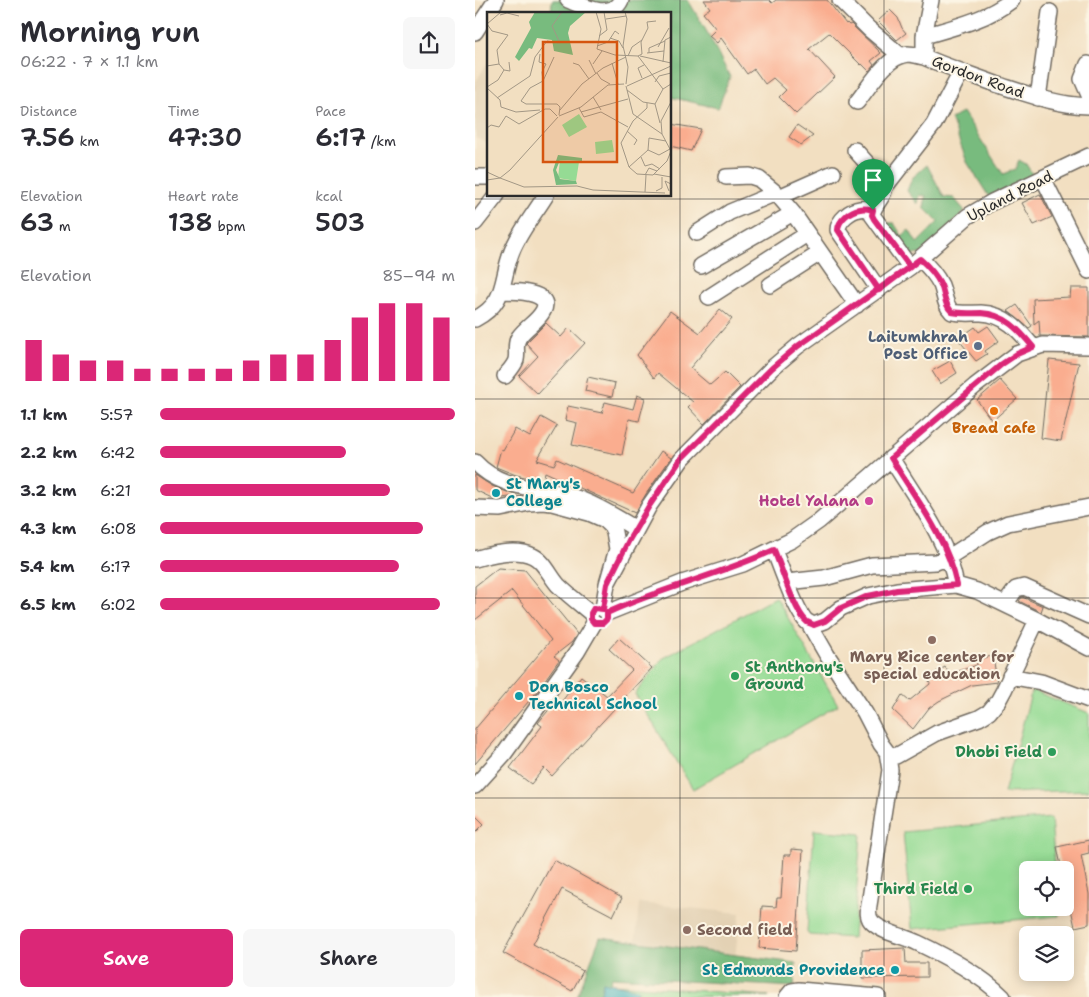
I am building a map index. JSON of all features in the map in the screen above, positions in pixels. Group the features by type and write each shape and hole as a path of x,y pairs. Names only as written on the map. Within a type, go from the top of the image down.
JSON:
{"street":[{"path":"489,12 496,0"},
{"path":"568,0 602,11 614,8 621,0"},
{"path":"840,0 869,29 901,56"},
{"name":"Gordon Road","path":"931,0 924,36 924,57 961,72 1038,98 1069,106 1089,106"},
{"path":"924,36 981,18 1001,9 1012,0"},
{"path":"1038,98 1050,12"},
{"path":"476,33 487,15"},
{"path":"857,102 882,70 901,56 911,54 924,57"},
{"path":"1088,64 1082,79 1089,95"},
{"path":"961,72 934,124 885,186 884,192 872,215 915,263 937,277 942,286 946,303 952,312 995,315 1009,322 1021,332 1033,347"},
{"path":"855,150 881,178 885,186"},
{"name":"Upland Road","path":"607,584 649,506 681,459 772,368 798,346 915,263 968,216 992,202 1089,156"},
{"path":"697,233 730,212 833,173"},
{"path":"726,177 749,176 759,179 778,195 793,213 857,305"},
{"path":"1043,178 1089,271"},
{"path":"475,223 496,196"},
{"path":"475,319 485,314 495,304 501,291 512,250 545,196"},
{"path":"873,210 861,208 857,210 840,221 838,230 879,290"},
{"path":"701,266 793,213"},
{"path":"709,297 807,234"},
{"path":"770,285 820,253"},
{"path":"501,291 520,290 531,293 543,300 545,304 541,315 517,341 516,358 505,376"},
{"path":"599,615 682,583 743,564 774,550 807,530 1002,364 1017,354 1043,345 1089,346"},
{"path":"891,458 941,539 949,557 957,585"},
{"path":"475,462 494,478 502,482 575,498 598,507 636,529"},
{"path":"475,508 500,509 529,503 552,503 589,513 605,520 611,526 617,541 616,558 599,615 577,652 504,754 475,786"},
{"path":"787,582 824,578 872,565 936,562 949,557 988,532 1008,523 1089,507"},
{"path":"774,550 799,610 887,752 890,770 869,905 868,915 870,921 886,930 918,943 964,968 1003,997"},
{"path":"475,559 487,555 507,553 520,553 532,556 540,562 559,586 599,615"},
{"path":"808,622 814,625 825,621 841,608 868,596 897,590 957,585 977,591 1005,604 1089,648"},
{"path":"1005,604 1016,589 1024,587 1089,616"},
{"path":"887,752 897,756 937,733 979,718 989,712 998,701 1037,620"},
{"path":"1010,676 1041,682 1089,700"},
{"path":"787,997 791,991 799,990 878,997"}],"shaded area":[{"path":"487,63 487,144 475,137 475,83"},
{"name":"Second field","path":"639,903 740,913 735,958 635,948"}],"green space":[{"path":"552,0 688,0 730,77 718,108 671,97 671,12 551,12"},
{"path":"963,112 1003,174 1015,169 1019,160 1026,164 1034,177 989,197 967,162 951,119"},
{"path":"927,165 944,197 954,198 965,211 921,254 911,255 886,223 894,223 902,236 909,230 917,243 938,222 924,208 926,196 920,195 918,204 907,191 912,178"},
{"name":"St Anthony's Ground","path":"776,597 838,705 693,789 635,694 662,659"},
{"name":"Dhobi Field","path":"1032,690 1089,713 1089,790 1004,793"},
{"name":"Third Field","path":"1051,818 1054,861 1019,861 1019,916 1059,916 912,929 903,832"},
{"path":"814,830 861,834 853,938 809,935 807,932"},
{"path":"600,937 796,963 794,987 612,977 605,997 577,997"},
{"path":"614,984 769,996 611,997"}],"water":[{"path":"603,982 638,989 637,997 600,997"}],"building":[{"path":"704,0 769,0 772,3 776,0 827,0 846,24 851,24 881,53 871,61 874,65 869,71 829,33 809,49 835,77 796,114 779,97 786,90 773,78 765,84 754,69 747,74 721,38 717,43 709,36 716,29 703,13 710,8"},
{"path":"890,10 898,18 906,33 897,40 878,21"},
{"path":"671,124 701,129 691,151 671,146"},
{"path":"797,125 813,136 801,145 789,137"},
{"path":"1040,194 1052,217 1034,225 1022,203"},
{"path":"1071,288 1089,288 1089,337 1040,336 1039,320 1034,324 1033,299 1070,297"},
{"path":"1017,305 1032,326 1029,328 1008,311"},
{"path":"720,309 732,319 690,368 710,385 725,372 740,387 704,424 688,407 693,402 658,373 654,378 637,355 670,311 700,333"},
{"path":"546,323 561,337 569,328 585,343 538,394 519,376 538,356 526,343"},
{"name":"Laitumkhrah Post Office","path":"988,326 999,341 985,351 987,354 976,361 958,339 975,327 979,332"},
{"path":"1049,360 1079,363 1061,441 1041,438"},
{"path":"950,361 957,373 940,384 932,371"},
{"path":"588,377 615,383 612,397 585,391"},
{"name":"Bread cafe","path":"1000,380 1017,399 992,421 977,400"},
{"path":"637,395 645,398 639,421 629,419 622,455 572,445 577,423 565,420 568,406 602,413 605,402 633,409"},
{"path":"541,417 557,426 537,460 554,465 557,459 633,493 661,451 671,458 635,513 545,472 543,481 516,475 496,467 501,449 503,450 515,429 530,437"},
{"name":"St Mary's College","path":"475,475 492,486 517,496 494,499 475,490"},
{"path":"498,568 525,570 577,634 572,642 554,656 559,660 535,694 475,764 475,729 551,640 512,591 475,620 475,586"},
{"path":"1022,597 1043,606 1041,612 1019,601"},
{"path":"619,638 652,668 552,776 544,768 531,784 510,768 542,726 538,723 552,706 556,709 581,676 607,696 632,670 609,649"},
{"path":"993,656 997,682 972,685 939,701 929,708 913,729 893,710 902,695 909,701 930,684 928,677 945,667 950,674 977,665 977,659"},
{"path":"475,815 484,824 475,833"},
{"path":"1089,840 1089,853 1081,855 1089,894 1089,924 1075,927 1073,916 1074,861 1060,861 1057,847"},
{"path":"791,849 803,850 796,951 759,948 762,906 776,907 777,898 781,898 784,855 791,855"},
{"path":"554,860 622,898 613,916 562,889 533,944 583,971 572,991 503,953"},
{"name":"St Edmunds Providence","path":"905,948 906,963 927,963 927,977 862,978 862,950"}],"place":[{"name":"Laitumkhrah Post Office","path":"978,346"},
{"name":"Bread cafe","path":"994,411"},
{"name":"St Mary's College","path":"496,493"},
{"name":"Hotel Yalana","path":"869,501"},
{"name":"Mary Rice center for special education","path":"932,640"},
{"name":"St Anthony's Ground","path":"735,676"},
{"name":"Don Bosco Technical School","path":"519,696"},
{"name":"Dhobi Field","path":"1052,752"},
{"name":"Third Field","path":"968,889"},
{"name":"Second field","path":"687,930"},
{"name":"St Edmunds Providence","path":"895,970"}],"route":[{"path":"873,210 861,208 843,218 838,224 838,230 879,290 910,267 920,259 937,277 942,286 948,308 952,312 995,315 1009,322 1021,332 1033,347 1017,354 1002,364 891,458 941,539 954,571 957,585 897,590 868,596 841,608 825,621 814,625 807,621 799,610 774,550 743,564 682,583 624,605 607,613 607,619 603,623 594,623 590,616 591,613 594,608 603,609 607,584 629,540 649,506 681,459 772,368 798,346 879,290 910,267 874,219 872,215 873,210"}]}
